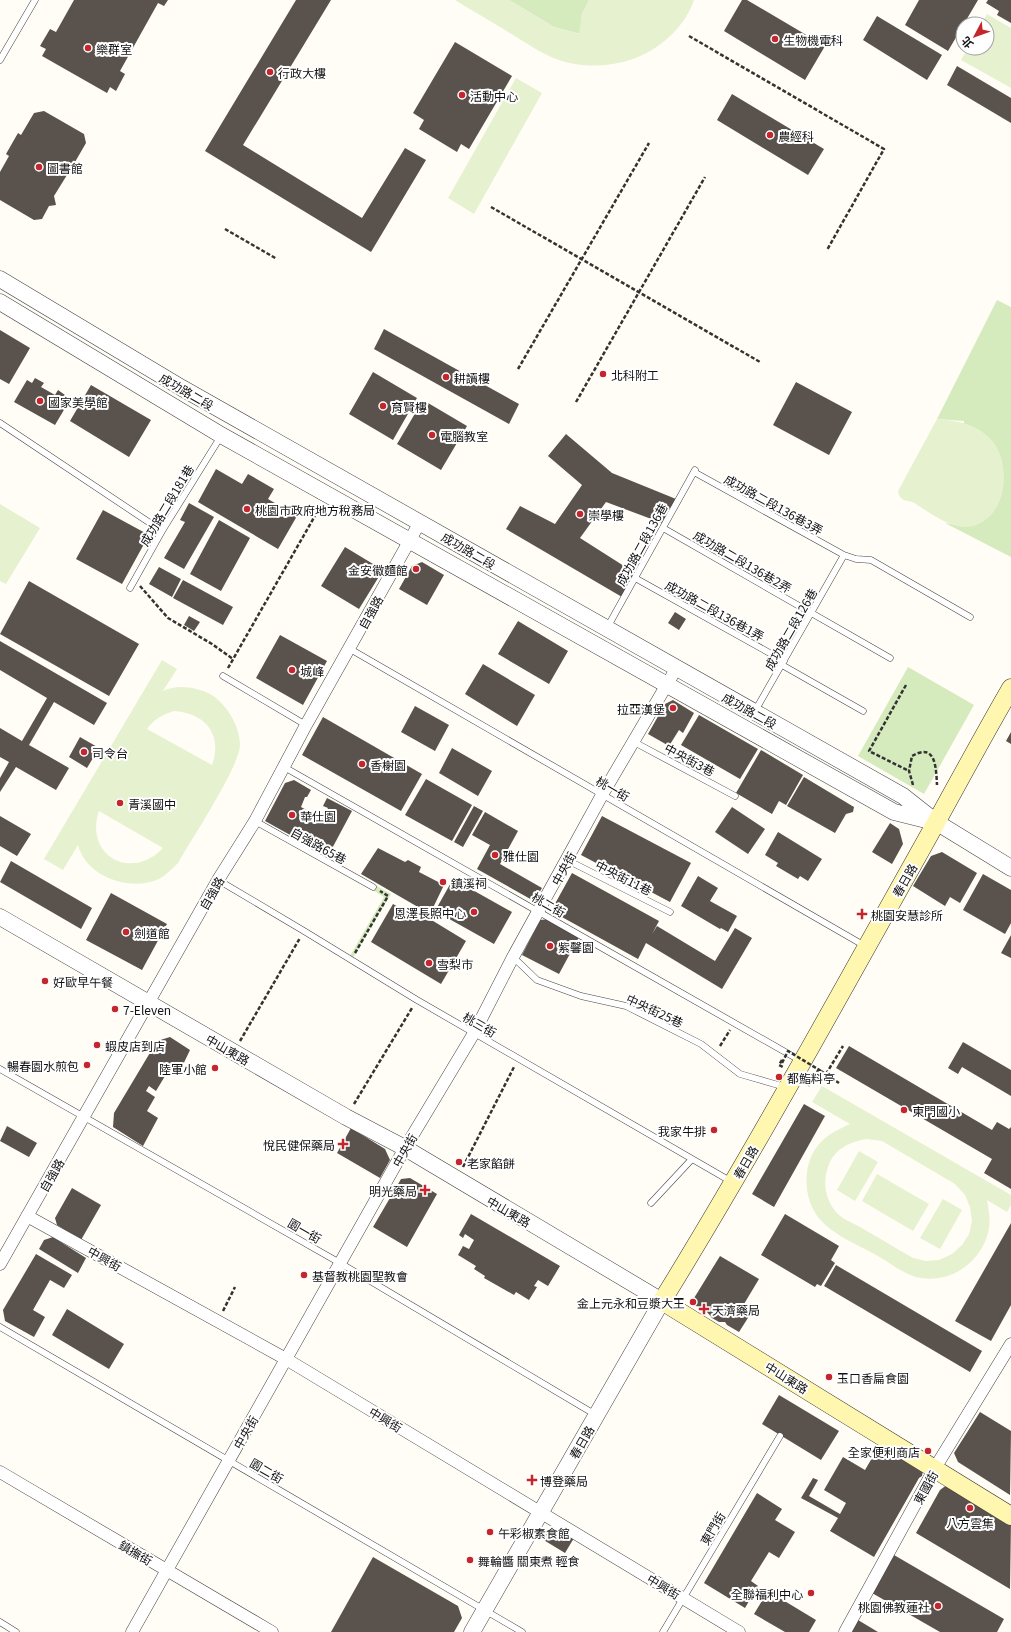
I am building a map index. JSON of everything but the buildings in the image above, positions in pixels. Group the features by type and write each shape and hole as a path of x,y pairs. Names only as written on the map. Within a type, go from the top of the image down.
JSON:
{"main road":[{"name":"春日路","path":"662,1300 733,1182 802,1062 865,946 1003,707 1011,688"},
{"name":"中山東路","path":"662,1300 1011,1516"}],"street":[{"name":"成功路二段","path":"0,279 182,388 903,796 936,822 1011,868"},
{"name":"成功路二段","path":"0,302 243,447 894,812 936,822"},
{"path":"243,447 254,429"},
{"path":"321,491 326,469"},
{"name":"自強路","path":"0,1264 218,880 255,821 306,725 420,522"},
{"name":"中央街","path":"132,1632 405,1148 474,1033 602,795 676,668"},
{"name":"中山東路","path":"0,917 148,1004 346,1117 405,1148 662,1300"},
{"name":"中興街","path":"28,1216 286,1358 683,1598 727,1629 739,1632"},
{"name":"春日路","path":"472,1632 662,1300"},
{"name":"東國街","path":"845,1632 935,1468 1011,1344"},
{"name":"鎮撫街","path":"0,1472 272,1632"}],"lane":[{"path":"0,60 35,0"},
{"path":"0,423 162,530"},
{"name":"成功路二段181巷","path":"130,588 162,530 222,435"},
{"name":"成功路二段136巷","path":"607,628 694,471"},
{"name":"成功路二段136巷3弄","path":"694,471 844,555 856,559 871,560 970,617"},
{"name":"成功路二段136巷2弄","path":"663,528 890,658"},
{"name":"成功路二段126巷","path":"754,713 844,555"},
{"name":"成功路二段136巷1弄","path":"635,578 863,711"},
{"name":"桃一街","path":"350,649 865,946"},
{"path":"223,676 306,725"},
{"name":"中央街3巷","path":"634,742 735,796"},
{"name":"桃二街","path":"284,767 802,1062"},
{"name":"自強路65巷","path":"255,821 373,887"},
{"name":"中央街11巷","path":"567,860 670,912"},
{"name":"桃三街","path":"218,880 417,1000 733,1182"},
{"name":"中央街25巷","path":"513,958 537,980 581,996 626,1006 701,1044 740,1074 787,1088"},
{"name":"園一街","path":"0,1069 340,1263 596,1415"},
{"path":"652,1203 692,1159"},
{"name":"園二街","path":"0,1327 522,1632"},
{"name":"東門街","path":"663,1632 780,1436"},
{"path":"0,1622 16,1632"}],"path":[{"path":"689,36 884,149 827,250"},
{"path":"518,369 649,143"},
{"path":"576,402 705,177"},
{"path":"491,206 760,362"},
{"path":"225,229 277,259"},
{"path":"223,676 321,491"},
{"path":"135,580 168,618 199,636 233,659"},
{"path":"906,685 869,750 909,771"},
{"path":"913,786 909,771 912,756 920,751 928,752 936,764 937,785"},
{"path":"351,960 388,896 373,887"},
{"path":"234,1052 246,1028 304,931"},
{"path":"346,1117 417,1000"},
{"path":"715,1055 734,1023"},
{"path":"826,1074 843,1046"},
{"path":"782,1063 788,1051 819,1069 839,1083"},
{"path":"457,1180 518,1059"},
{"path":"809,1085 819,1069"},
{"path":"218,1321 235,1287"}],"green space":[{"path":"455,0 509,0 554,27 579,34 582,14 589,0 694,0 687,15 677,29 659,46 628,61 615,64 588,65 561,61 545,54"},
{"path":"509,0 589,0 582,14 580,34 554,27"},
{"path":"995,19 1011,28 1011,88 961,60 963,56 995,56"},
{"path":"516,78 542,93 474,214 448,198"},
{"path":"997,300 1011,307 1011,557 945,523 963,526 964,421 937,419"},
{"path":"937,419 961,422 975,428 994,443 999,453 1003,464 1004,477 1000,501 994,511 986,519 976,525 963,527 949,524 914,503 903,500 900,497 898,491"},
{"path":"0,504 40,528 6,584 0,581"},
{"path":"162,660 177,669 163,691 180,687 193,688 210,694 227,709 238,730 240,745 238,755 224,786 178,863 169,872 159,879 148,883 135,884 111,879 99,873 90,866 78,845 63,870 44,859","holes":["174,711 195,716 209,727 215,744 215,754 212,765 147,729 159,718","99,811 163,848 150,858 137,863 125,863 113,859 104,851 98,840 96,827"]},
{"path":"908,667 974,705 924,794 858,756"},
{"path":"375,885 391,894 353,958 350,956 384,897 373,890"},
{"path":"822,1086 1011,1195 1011,1205 1007,1212 987,1200 990,1221 988,1233 978,1254 970,1263 951,1275 940,1278 928,1279 916,1277 845,1239 830,1229 818,1217 809,1199 807,1189 806,1178 811,1158 815,1149 825,1138 838,1129 850,1124 812,1102","holes":["867,1139 882,1141 955,1184 965,1195 970,1207 972,1221 969,1234 962,1245 952,1254 939,1260 926,1261 913,1258 839,1215 831,1205 826,1193 825,1180 828,1167 834,1155 843,1147 854,1142"]},
{"path":"859,1151 878,1162 855,1201 837,1190"},
{"path":"877,1174 929,1204 913,1231 862,1201"},
{"path":"943,1199 962,1210 940,1249 920,1238"}],"place":[{"name":"生物機電科","path":"775,39"},
{"name":"樂群室","path":"88,48"},
{"name":"行政大樓","path":"270,72"},
{"name":"活動中心","path":"462,95"},
{"name":"農經科","path":"770,135"},
{"name":"圖書館","path":"39,167"},
{"name":"北科附工","path":"603,374"},
{"name":"耕讀樓","path":"446,377"},
{"name":"國家美學館","path":"40,401"},
{"name":"育賢樓","path":"383,406"},
{"name":"電腦教室","path":"432,435"},
{"name":"桃園市政府地方稅務局","path":"247,509"},
{"name":"崇學樓","path":"580,514"},
{"name":"金安徽麵館","path":"416,569"},
{"name":"城峰","path":"292,670"},
{"name":"拉亞漢堡","path":"673,708"},
{"name":"司令台","path":"84,752"},
{"name":"香榭園","path":"362,764"},
{"name":"青溪國中","path":"120,803"},
{"name":"華仕園","path":"292,815"},
{"name":"雅仕園","path":"495,855"},
{"name":"鎮溪祠","path":"443,882"},
{"name":"恩澤長照中心","path":"474,912"},
{"name":"桃園安慧診所","path":"862,914"},
{"name":"劍道館","path":"126,932"},
{"name":"紫馨園","path":"550,946"},
{"name":"雪梨市","path":"429,963"},
{"name":"好歐早午餐","path":"45,981"},
{"name":"7-Eleven","path":"115,1009"},
{"name":"蝦皮店到店","path":"97,1045"},
{"name":"暢春園水煎包","path":"87,1065"},
{"name":"陸軍小館","path":"215,1068"},
{"name":"都鮨料亭","path":"779,1077"},
{"name":"東門國小","path":"904,1110"},
{"name":"我家牛排","path":"714,1130"},
{"name":"悅民健保藥局","path":"343,1144"},
{"name":"老家餡餅","path":"459,1162"},
{"name":"明光藥局","path":"425,1190"},
{"name":"基督教桃園聖教會","path":"304,1275"},
{"name":"金上元永和豆漿大王","path":"693,1302"},
{"name":"天濟藥局","path":"704,1309"},
{"name":"玉口香扁食園","path":"829,1377"},
{"name":"全家便利商店","path":"928,1451"},
{"name":"博登藥局","path":"532,1480"},
{"name":"八方雲集","path":"970,1508"},
{"name":"午彩椒素食館","path":"490,1532"},
{"name":"舞輪醬 關東煮 輕食","path":"470,1560"},
{"name":"全聯福利中心","path":"811,1593"},
{"name":"桃園佛教蓮社","path":"938,1606"}]}
